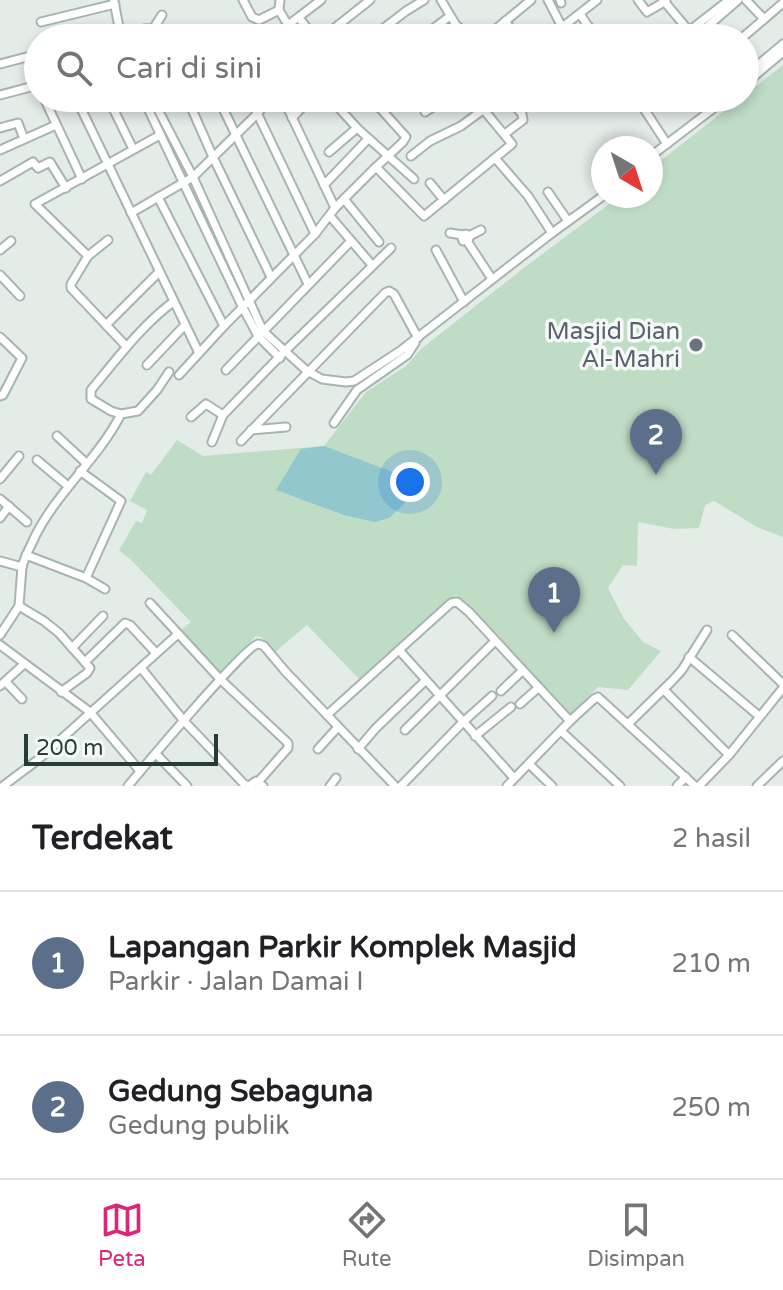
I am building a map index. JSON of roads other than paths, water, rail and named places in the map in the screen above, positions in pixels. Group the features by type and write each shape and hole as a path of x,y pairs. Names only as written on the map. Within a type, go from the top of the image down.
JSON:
{"street":[{"path":"243,0 252,17 259,20 279,10"},
{"path":"280,0 279,10 287,24"},
{"path":"290,24 321,0"},
{"path":"340,24 370,0"},
{"path":"441,0 458,24"},
{"path":"501,24 531,0"},
{"path":"548,0 560,24"},
{"path":"563,24 597,0"},
{"path":"638,0 647,12 665,1 683,24"},
{"path":"704,24 729,0"},
{"path":"710,24 738,0"},
{"path":"746,0 764,19"},
{"path":"389,24 421,1"},
{"path":"41,22 114,2 118,24"},
{"path":"758,24 783,3"},
{"path":"580,14 587,24"},
{"path":"156,24 162,15"},
{"path":"440,24 450,16"},
{"path":"299,18 304,24"},
{"path":"759,64 783,44"},
{"path":"759,72 783,52"},
{"path":"0,64 24,58"},
{"path":"0,95 24,89"},
{"path":"50,112 82,179"},
{"path":"83,112 199,353"},
{"path":"115,112 133,149"},
{"path":"149,112 243,308 260,333 282,354 322,379 354,381 418,338 591,205"},
{"path":"159,112 250,300 260,333"},
{"path":"193,112 271,277"},
{"path":"225,112 308,284"},
{"path":"289,112 324,185 332,212 372,265"},
{"path":"292,118 298,112"},
{"path":"343,112 414,179"},
{"path":"179,375 315,234 344,199 403,142 406,137 384,112"},
{"path":"411,156 430,141 461,126 480,112"},
{"path":"376,167 421,215 428,215 512,144 487,112"},
{"path":"505,134 523,120 520,112"},
{"path":"646,112 667,144"},
{"path":"663,147 709,112"},
{"path":"131,213 193,177 257,114 315,234"},
{"path":"0,128 18,123 24,139"},
{"path":"0,150 56,125"},
{"path":"329,152 357,128"},
{"path":"88,256 35,204 160,135"},
{"path":"324,185 368,139"},
{"path":"495,158 528,196 552,233"},
{"path":"0,181 33,162 38,168 50,162 66,188"},
{"path":"430,183 444,200"},
{"path":"548,192 568,221"},
{"path":"158,197 224,326"},
{"path":"344,199 379,242"},
{"path":"450,233 466,237 481,230"},
{"path":"466,237 492,279"},
{"path":"108,240 88,256 71,288 126,346"},
{"path":"0,250 11,241"},
{"path":"226,370 351,241"},
{"path":"212,442 223,415 391,248"},
{"path":"436,250 464,302"},
{"path":"106,325 159,272"},
{"path":"1,277 20,296"},
{"path":"241,441 389,291 394,294 418,338"},
{"path":"169,372 138,411 121,414 111,411 90,396 91,390 126,346 173,302"},
{"path":"147,365 185,325"},
{"path":"0,337 22,358 3,393"},
{"path":"334,423 357,390 407,355 418,338"},
{"path":"191,417 206,404 223,415"},
{"path":"0,635 19,606 22,567 36,532 112,432 121,414"},
{"path":"251,430 286,427"},
{"path":"57,436 82,468 121,501 86,578"},
{"path":"0,479 19,456"},
{"path":"37,460 68,486"},
{"path":"0,499 27,522"},
{"path":"0,518 9,506"},
{"path":"26,555 86,578 105,589"},
{"path":"0,561 22,567"},
{"path":"327,715 451,603 457,602 570,721"},
{"path":"141,668 184,721 244,784 249,786 254,781 260,784 288,748 288,743 220,679 150,603"},
{"path":"19,606 59,633 90,668 61,692"},
{"path":"72,648 103,616"},
{"path":"85,662 125,623 156,653"},
{"path":"628,724 682,670 707,630"},
{"path":"3,786 39,759 178,634"},
{"path":"507,786 570,721 598,697 697,786 729,755 783,686 732,635"},
{"path":"405,730 495,641"},
{"path":"128,786 220,679 256,644 264,646 395,785 492,696"},
{"path":"0,645 90,712 140,771"},
{"path":"399,650 514,778"},
{"path":"689,657 759,716"},
{"path":"22,699 2,683 24,664"},
{"path":"501,691 522,671"},
{"path":"358,749 425,681"},
{"path":"475,736 538,688"},
{"path":"664,690 729,755"},
{"path":"318,749 338,727"},
{"path":"561,731 620,786"},
{"path":"156,754 187,786"},
{"path":"757,786 783,761"},
{"path":"529,764 552,786"},
{"path":"677,786 686,777"},
{"path":"330,786 336,778"}],"water":[{"path":"324,446 419,482 405,503 389,518 375,522 344,515 276,490 301,449"}],"place":[{"name":"Masjid Dian Al-Mahri","path":"696,345"},
{"name":"Gedung Sebaguna","path":"656,475"},
{"name":"Lapangan Parkir Komplek Masjid","path":"554,633"}]}
